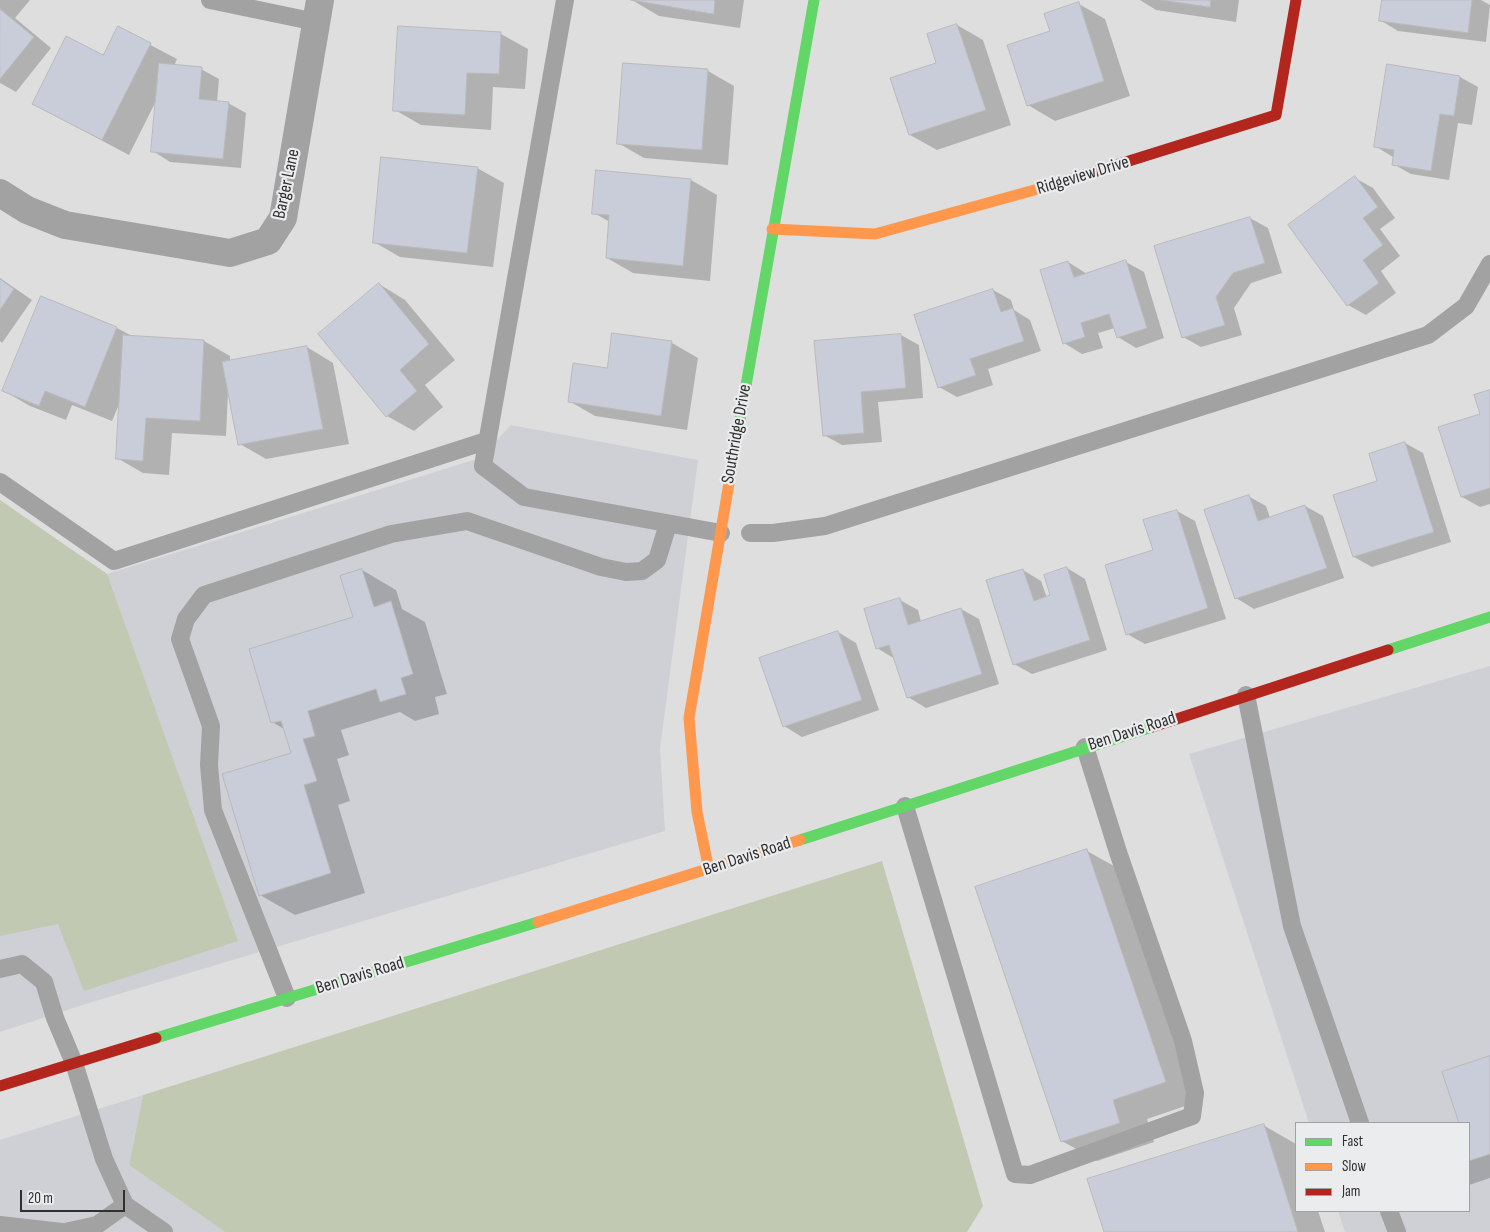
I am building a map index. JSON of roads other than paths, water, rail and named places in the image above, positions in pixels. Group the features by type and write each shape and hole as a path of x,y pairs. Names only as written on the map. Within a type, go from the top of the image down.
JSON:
{"street":[{"name":"Southridge Drive","path":"709,870 697,812 689,718 772,229 814,0"},
{"name":"Ridgeview Drive","path":"772,229 875,234 1074,179 1276,115 1296,0"},
{"name":"Barger Lane","path":"0,193 27,210 65,225 144,240 230,253 268,240 283,218 318,11"},
{"name":"Ben Davis Road","path":"0,1086 709,870 1490,617"}],"lane":[{"path":"210,0 318,11"},
{"path":"565,0 483,466 524,497 720,533"},
{"path":"750,533 773,533 825,526 1428,336 1466,306 1490,264"},
{"path":"0,482 114,560 486,441"},
{"path":"286,998 212,810 209,765 212,726 180,639 186,619 204,595 391,534 467,521 601,567 626,572 642,571 658,560 668,524"},
{"path":"1246,695 1292,926 1360,1122"},
{"path":"905,806 1015,1174 1030,1175 1192,1116 1195,1092 1183,1041 1118,852 1085,747"},
{"path":"0,969 22,964 44,982 55,1018 74,1063 104,1159 125,1205 164,1232"},
{"path":"0,1225 64,1232 97,1225 125,1205"},
{"path":"1389,1212 1397,1232"}]}
